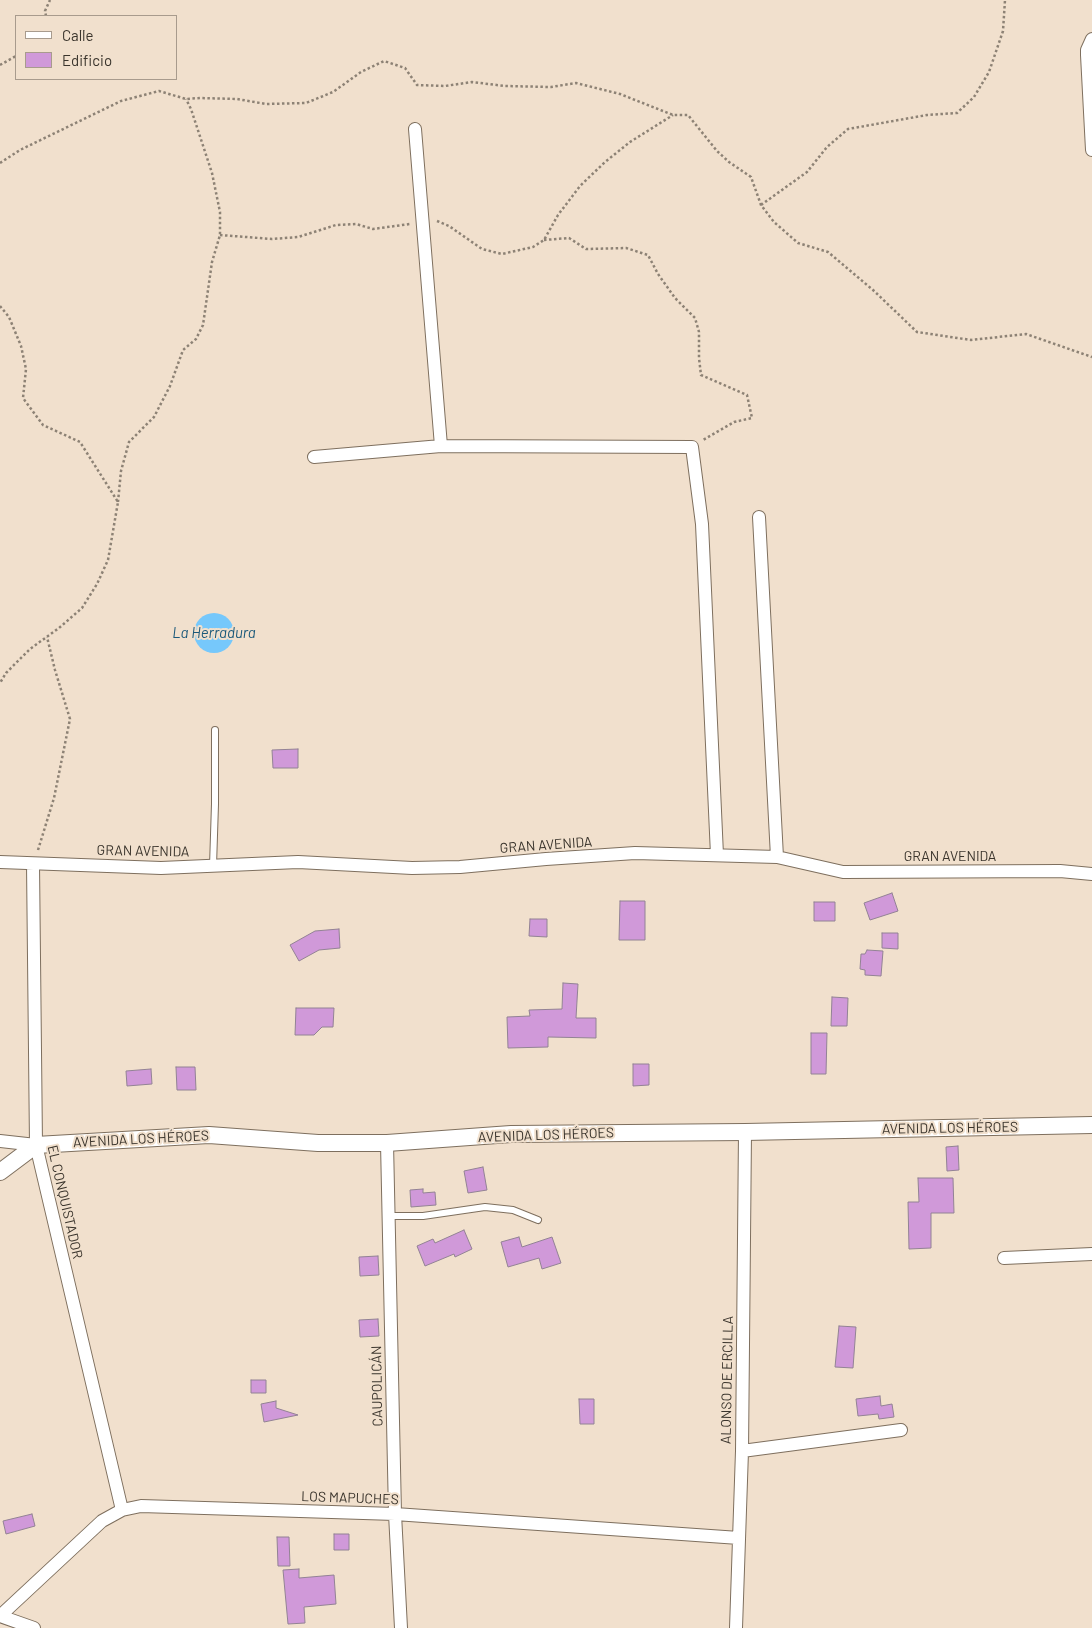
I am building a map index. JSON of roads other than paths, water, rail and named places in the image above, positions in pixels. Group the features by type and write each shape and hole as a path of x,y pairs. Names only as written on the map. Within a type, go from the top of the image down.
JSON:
{"street":[{"path":"1092,39 1087,50 1087,56 1092,150"},
{"path":"415,130 441,446"},
{"path":"314,457 441,446 692,447 702,524 717,855"},
{"path":"759,517 777,857"},
{"name":"GRAN AVENIDA","path":"0,862 161,868 298,862 412,868 635,853 777,857 843,872 1060,871 1092,874"},
{"name":"EL CONQUISTADOR","path":"33,864 36,1145 122,1510"},
{"name":"AVENIDA LOS HÉROES","path":"0,1142 36,1145 209,1135 318,1143 387,1143 511,1134 745,1132 1092,1125"},
{"name":"ALONSO DE ERCILLA","path":"736,1628 742,1450 745,1132"},
{"name":"CAUPOLICÁN","path":"387,1143 395,1514 401,1628"},
{"path":"0,1172 36,1145"},
{"path":"1004,1258 1092,1254"},
{"path":"742,1450 901,1430"},
{"name":"LOS MAPUCHES","path":"0,1616 102,1521 122,1510 136,1507 395,1514 739,1538"},
{"path":"0,1616 34,1628"}],"lane":[{"path":"213,867 215,730"},
{"path":"388,1216 423,1216 485,1207 513,1210 538,1220"}],"water":[{"name":"La Herradura","path":"210,613 218,613 225,616 231,622 234,633 231,644 225,650 218,653 210,653 203,650 197,644 194,637 194,629 197,622 203,616"}]}
